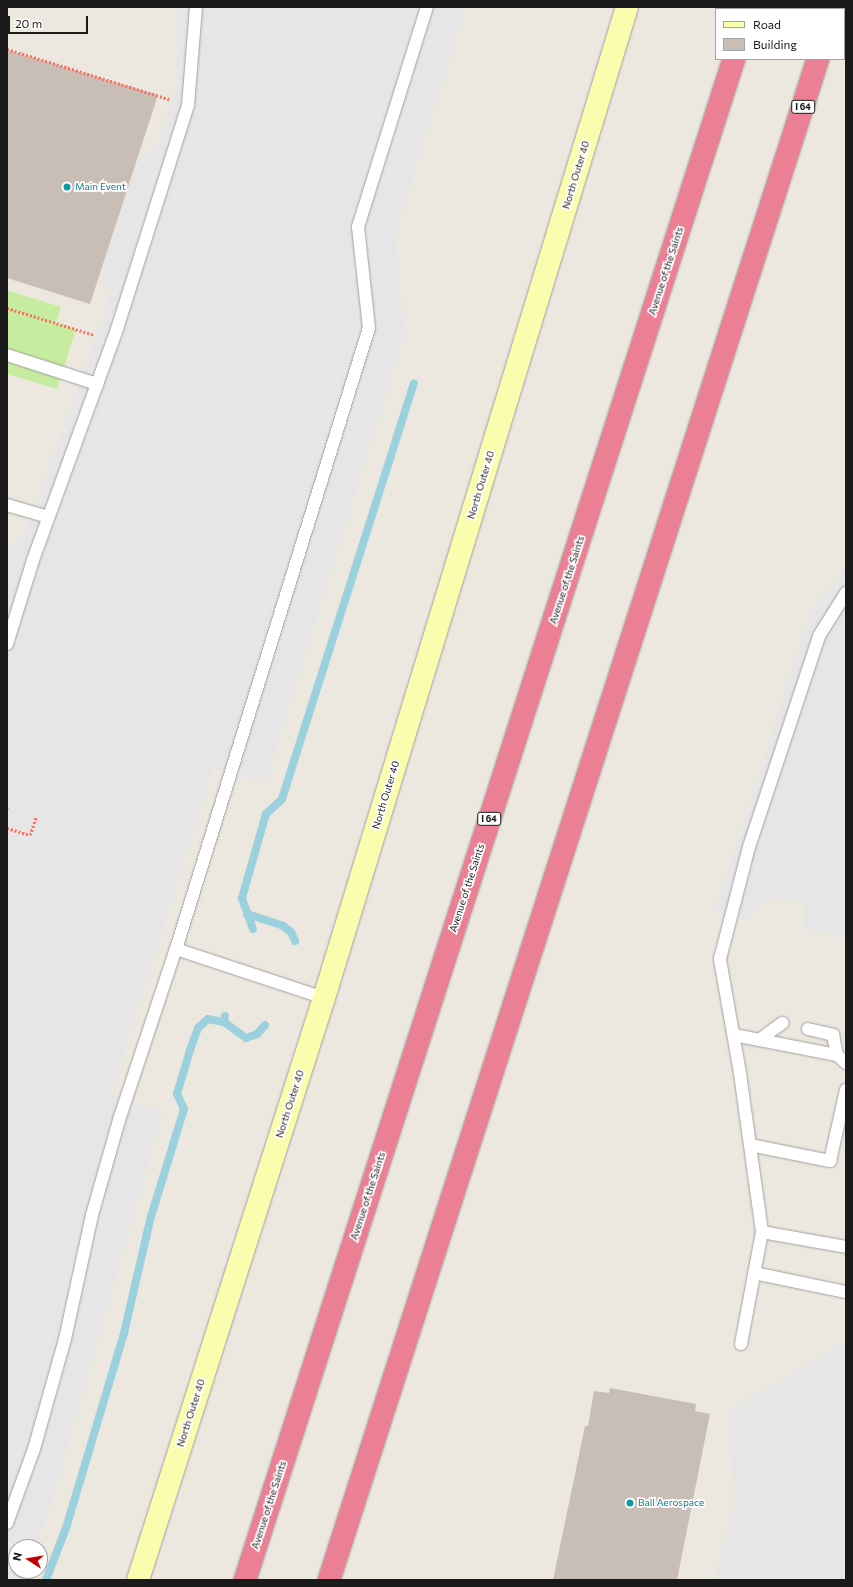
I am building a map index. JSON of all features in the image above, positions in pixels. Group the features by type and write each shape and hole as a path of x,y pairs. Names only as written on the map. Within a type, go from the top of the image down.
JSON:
{"highway":[{"name":"Avenue of the Saints","path":"245,1580 734,60"},
{"name":"I 64","path":"329,1580 818,60"}],"street":[{"name":"North Outer 40","path":"138,1580 324,998 627,7"}],"lane":[{"path":"7,644 48,517 112,340 188,104 196,7"},
{"path":"7,1523 34,1449 65,1339 92,1215 119,1120 176,948 369,328 358,227 426,7"},
{"path":"7,354 97,384"},
{"path":"7,504 48,517"},
{"path":"741,1344 762,1232 734,1035 720,959 749,847 819,636 846,593"},
{"path":"176,948 324,998"},
{"path":"759,1040 782,1023"},
{"path":"808,1029 833,1035 837,1055"},
{"path":"734,1035 837,1055 846,1063"},
{"path":"750,1145 830,1161 846,1090"},
{"path":"762,1232 846,1247"},
{"path":"754,1273 846,1292"}],"path":[{"path":"7,49 188,104"},
{"path":"7,308 112,340"},
{"path":"7,828 30,835 36,817"}],"green space":[{"path":"7,290 61,307 56,323 76,329 57,389 7,374"}],"shaded area":[{"path":"178,7 466,7 395,234 405,333 265,783 213,768 111,1094 163,1112 51,1505 38,1539 8,1539 8,1579 22,1579 7,1580 7,547 24,535 105,311 110,292 101,275 138,158 150,152 158,143 176,84"},
{"path":"846,563 846,938 803,929 805,906 798,902 775,899 764,902 756,908 747,922 714,913 808,619 818,599 837,580"},
{"path":"846,1341 846,1580 714,1580 734,1504 729,1410"}],"building":[{"name":"Main Event","path":"7,50 158,95 90,304 7,278"},
{"name":"Ball Aerospace","path":"610,1388 696,1404 695,1411 710,1414 677,1580 553,1580 585,1426 588,1426 594,1391 609,1393"}],"waterway":[{"path":"253,929 242,898 266,814 282,799 414,383"},
{"path":"247,914 283,926 291,932 295,941"},
{"path":"46,1580 66,1528 124,1333 150,1220 184,1109 177,1094 190,1050 198,1028 208,1019 224,1022 225,1016"},
{"path":"224,1022 246,1038 257,1034 265,1025"}],"place":[{"name":"Main Event","path":"67,187"},
{"name":"Ball Aerospace","path":"630,1503"}]}
